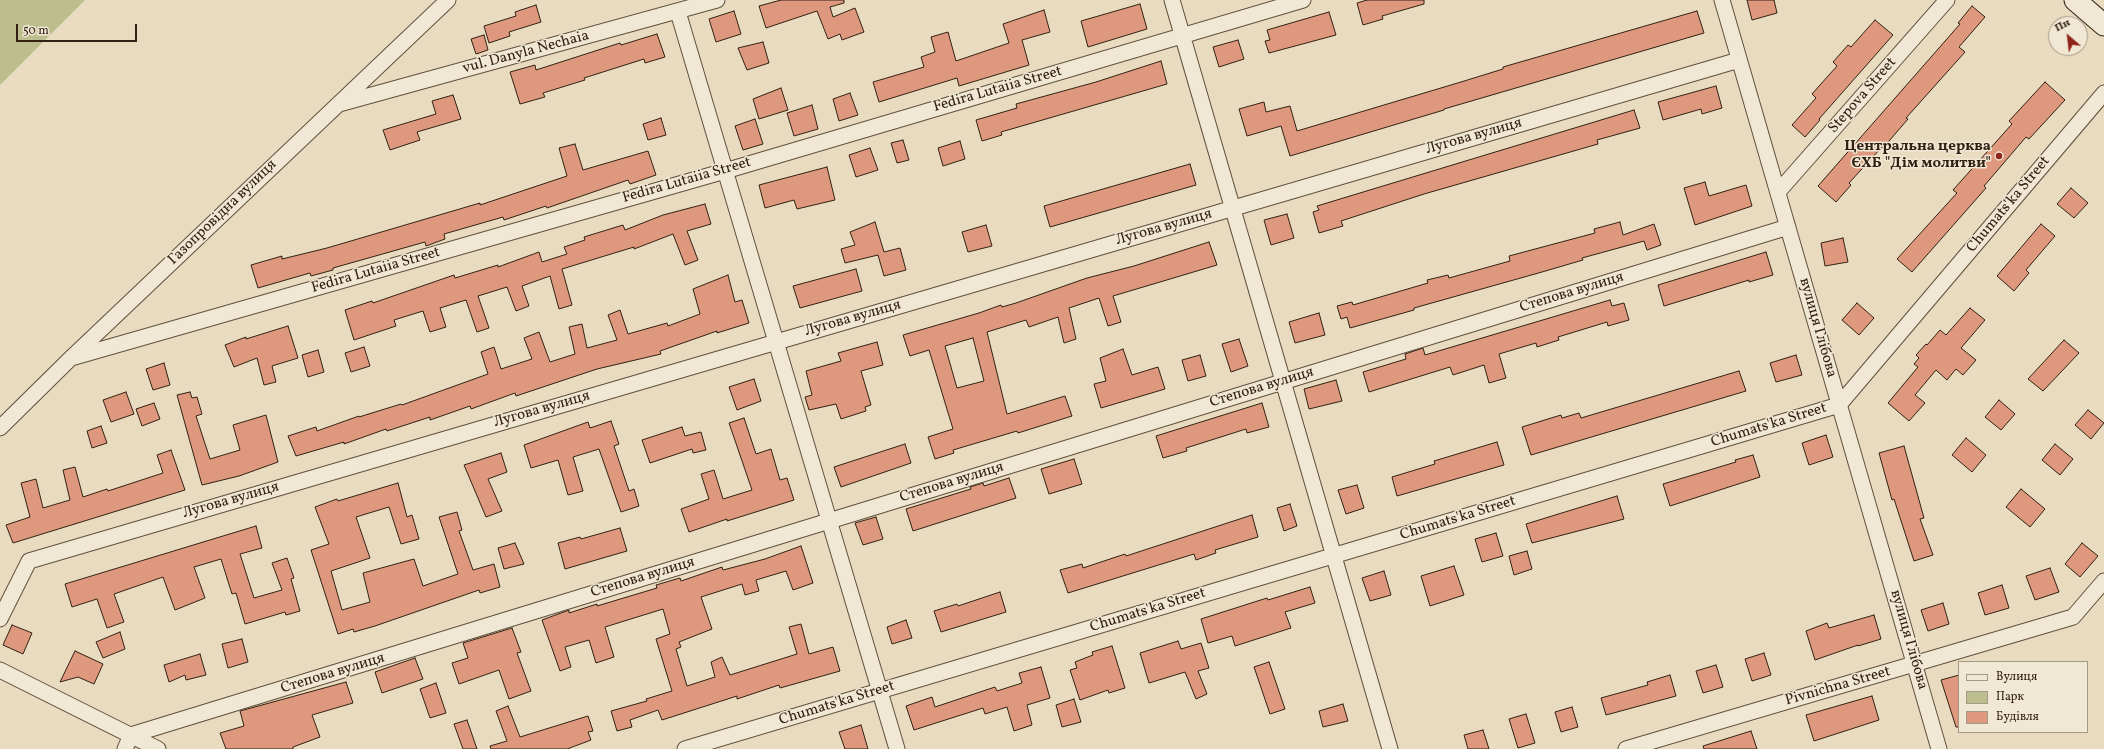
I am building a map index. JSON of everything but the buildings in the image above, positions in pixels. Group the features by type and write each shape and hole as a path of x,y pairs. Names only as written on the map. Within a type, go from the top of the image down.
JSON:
{"main road":[{"path":"2074,0 2104,25"}],"street":[{"name":"Газопровідна вулиця","path":"0,428 70,358 448,0"},
{"name":"vul. Danyla Nechaia","path":"336,105 678,12 717,0"},
{"path":"1172,0 1390,749"},
{"name":"Fedira Lutaiia Street","path":"70,358 725,171 1303,0"},
{"name":"вулиця Глібова","path":"1722,0 1939,749"},
{"name":"Stepova Street","path":"1778,192 1947,0"},
{"path":"678,12 897,749"},
{"name":"Лугова вулиця","path":"0,620 29,561 1739,60"},
{"name":"Chumats'ka Street","path":"685,749 1839,405 2104,93"},
{"name":"Степова вулиця","path":"131,735 1788,227"},
{"name":"Pivnichna Street","path":"1626,749 2073,617 2104,581"},
{"path":"0,670 158,749"},
{"path":"125,749 131,735"}],"green space":[{"path":"0,0 85,0 0,85"}],"place":[{"name":"Центральна церква ЄХБ \"Дім молитви\"","path":"1999,156"}]}
